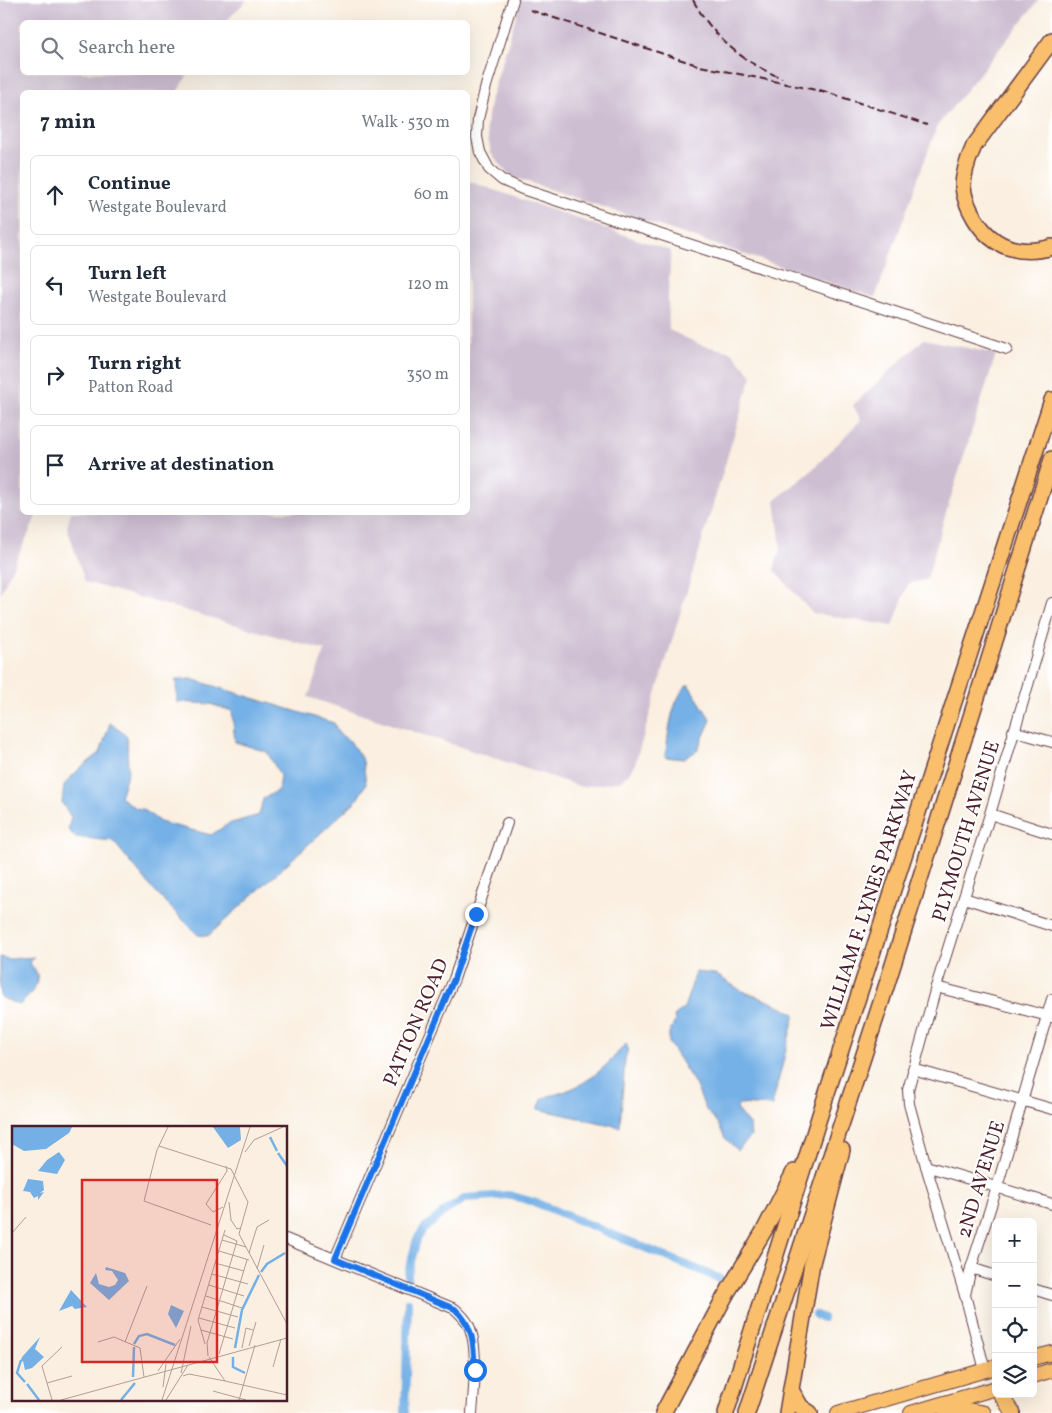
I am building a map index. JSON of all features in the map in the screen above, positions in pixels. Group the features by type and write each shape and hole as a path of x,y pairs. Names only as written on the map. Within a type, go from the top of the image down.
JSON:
{"highway":[{"path":"1052,40 974,146 967,160 963,186 965,199 971,213 980,228 992,240 1010,248 1023,251 1052,247"},
{"name":"WILLIAM F. LYNES PARKWAY","path":"726,1413 824,1102 1052,400"},
{"name":"WILLIAM F. LYNES PARKWAY","path":"747,1413 886,987 1052,459"},
{"path":"787,1413 812,1263 886,987"},
{"path":"663,1413 724,1298 765,1229 795,1170 824,1102"},
{"path":"791,1390 801,1407 810,1413"}],"main road":[{"path":"1037,1357 1052,1353"},
{"path":"838,1413 990,1369"},
{"path":"1037,1375 1052,1370"},
{"path":"917,1411 992,1389"},
{"path":"1003,1398 1013,1413"},
{"path":"1013,1413 1014,1398"},
{"path":"917,1411 956,1408 984,1413"}],"street":[{"path":"513,0 486,86 478,119 477,137 480,152 489,169 502,180 522,189 1008,349"},
{"name":"PLYMOUTH AVENUE","path":"965,1295 908,1104 908,1090 936,987 990,814 1052,603"},
{"path":"1041,642 1052,646"},
{"path":"1013,731 1052,742"},
{"path":"990,814 1052,834"},
{"name":"PATTON ROAD","path":"335,1259 454,979 507,823"},
{"path":"964,898 1052,926"},
{"path":"936,987 1050,1016"},
{"name":"2ND AVENUE","path":"990,1369 965,1295 971,1268 997,1188 1022,1099 1050,1016 1052,999"},
{"path":"913,1069 1052,1109"},
{"path":"926,1166 1052,1204"},
{"path":"288,1239 455,1309 467,1323 472,1335 475,1370 472,1413"},
{"path":"971,1268 992,1275"},
{"path":"1037,1289 1052,1295"}],"shaded area":[{"path":"0,0 247,0 227,20 20,20 20,75 188,75 178,90 20,90 20,515 36,515 0,594"},
{"path":"521,0 1039,0 937,126 875,298 510,176 491,153 486,128 491,98"},
{"path":"470,182 671,251 668,294 669,330 701,345 732,352 752,375 634,767 621,781 582,787 308,697 325,650 85,582 67,527 70,515 470,515"},
{"path":"924,339 996,354 927,579 908,584 893,626 812,613 774,570 781,547 775,500 808,474 861,420 853,405"}],"water":[{"path":"191,679 334,723 338,733 350,741 363,761 366,784 357,800 208,936 198,935 155,892 113,841 75,837 68,830 71,817 62,803 64,785 79,769 100,753 110,723 127,736 128,771 120,797 136,808 143,809 160,822 211,835 228,824 259,815 263,799 278,790 280,775 267,752 235,742 232,711 210,704 177,702 176,680"},
{"path":"688,684 711,720 697,751 683,759 665,757 674,709 682,691"},
{"path":"0,957 8,959 34,957 30,963 37,974 37,983 19,1005 0,997"},
{"path":"696,972 715,974 742,991 769,1001 795,1014 772,1106 738,1104 737,1110 750,1126 751,1137 737,1150 725,1138 718,1124 706,1110 695,1084 669,1043 669,1034 675,1021 674,1016 684,1008"},
{"path":"626,1043 628,1049 625,1059 620,1127 538,1109 543,1098 575,1087 592,1077 607,1065"}],"waterway":[{"path":"408,1278 417,1239 424,1229 445,1211 466,1198 509,1195 534,1202 723,1280"},
{"path":"405,1413 408,1302"},
{"path":"816,1315 823,1318"}],"railway":[{"path":"693,0 710,26 730,47 754,64 782,78"},
{"path":"530,10 700,66 826,92"},
{"path":"820,90 927,125"}],"route":[{"path":"475,1370 472,1335 467,1323 455,1309 335,1259 454,979 476,914"}]}
